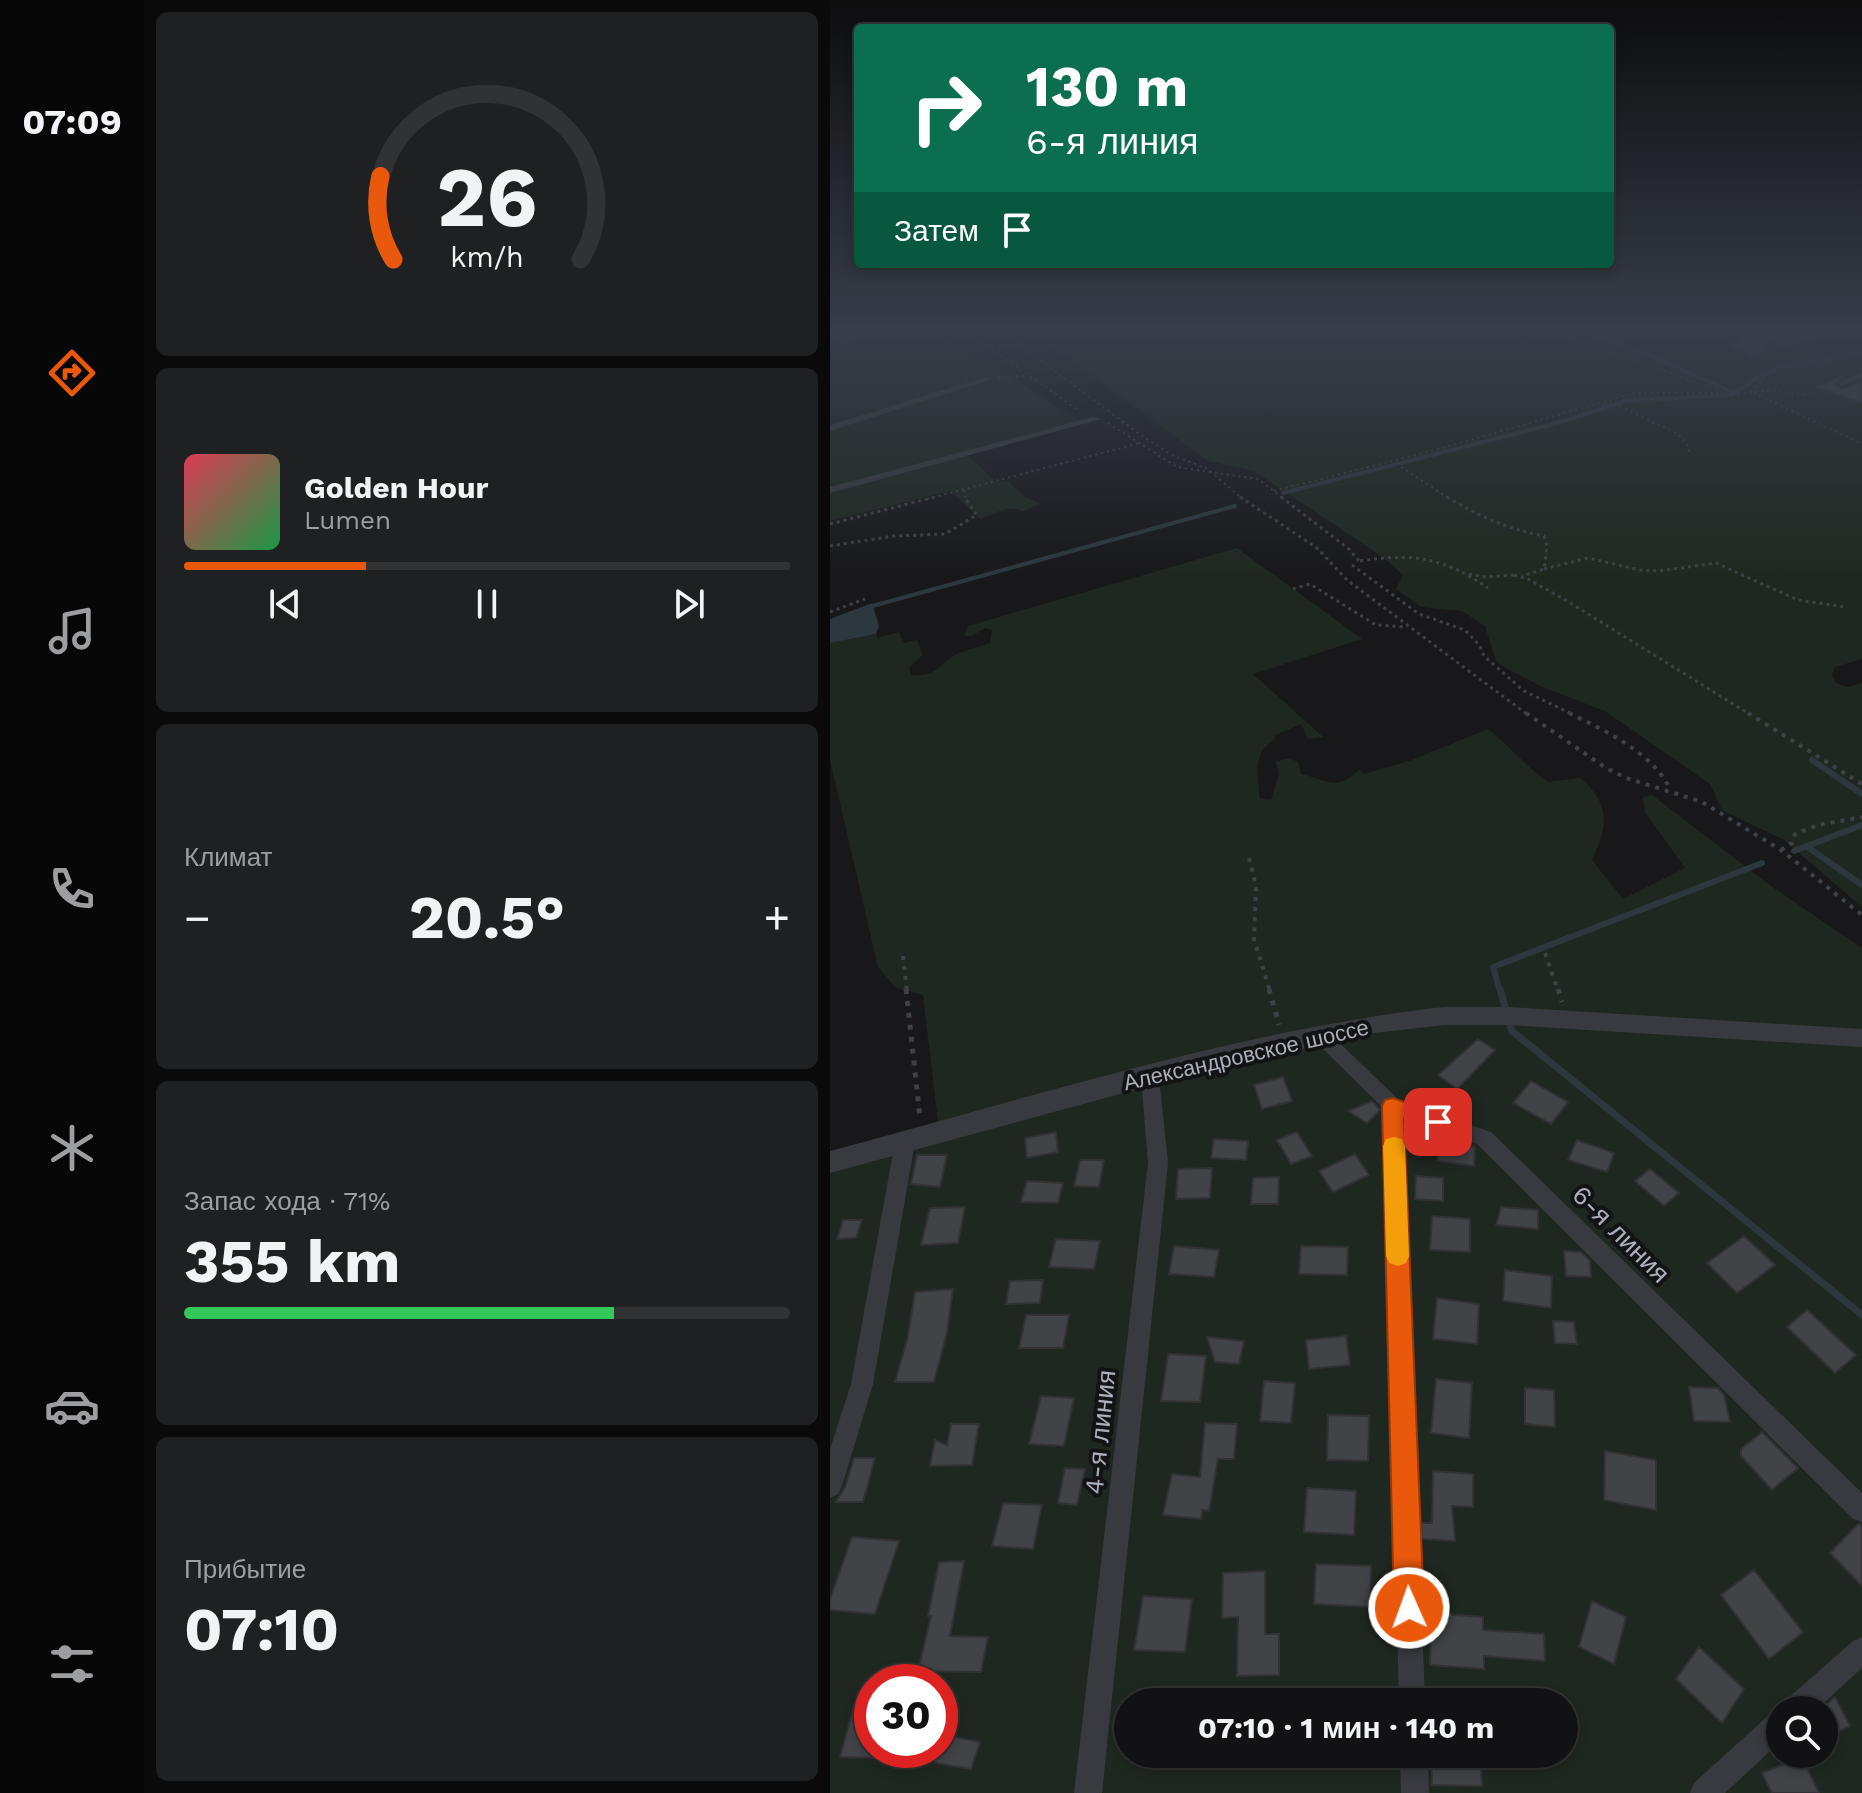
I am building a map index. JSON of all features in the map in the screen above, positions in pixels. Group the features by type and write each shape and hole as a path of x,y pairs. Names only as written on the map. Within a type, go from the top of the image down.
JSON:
{"street":[{"path":"830,428 883,412"},
{"path":"830,490 1096,419"},
{"name":"Александровское шоссе","path":"830,1162 1150,1077 1365,1025 1444,1016 1567,1020 1862,1038"},
{"name":"6-я линия","path":"1319,1034 1393,1106 1484,1138 1862,1510"},
{"name":"4-я линия","path":"1088,1793 1158,1163 1150,1077"},
{"path":"1393,1106 1412,1688"},
{"path":"830,1486 862,1384 914,1139"},
{"path":"1811,1696 1862,1650"},
{"path":"1704,1793 1766,1737"},
{"path":"1414,1768 1415,1793"}],"path":[{"path":"1109,412 1174,456 1208,470 1258,479 1349,549 1359,561"},
{"path":"1274,491 1432,451 1567,412"},
{"path":"1631,412 1678,434 1687,443 1690,455"},
{"path":"1793,412 1861,443"},
{"path":"830,524 1120,446 1143,443"},
{"path":"1401,467 1484,518 1514,530 1544,536 1547,546 1544,569"},
{"path":"1208,470 1234,493 1321,551 1347,580 1606,768 1626,778 1702,802 1781,850 1862,915"},
{"path":"830,546 897,536 936,538 952,533 977,515 963,495 964,490"},
{"path":"1488,588 1461,567 1425,557 1390,557 1359,561 1352,565 1419,614 1465,630 1480,646 1488,661 1524,691 1594,725 1641,756 1662,772 1671,791"},
{"path":"1469,574 1486,577 1527,576 1588,558 1640,570 1659,571 1716,563 1798,600 1844,607"},
{"path":"1514,575 1528,579 1567,601 1862,784"},
{"path":"1293,589 1310,584 1347,610 1376,625 1410,627"},
{"path":"830,612 865,599"},
{"path":"1781,850 1792,843 1795,834 1807,829 1823,823 1842,824 1862,817"},
{"path":"1249,858 1258,884 1252,923 1268,993 1276,1009 1285,1043"},
{"path":"1545,953 1567,1020"},
{"path":"903,956 914,1139"}],"shaded area":[{"path":"830,412 1065,412 1079,421 967,455 995,481 1009,482 1024,496 1040,504 1023,511 1013,508 1002,510 981,519 950,491 830,521"},
{"path":"1141,412 1862,412 1862,659 1835,667 1832,675 1836,683 1847,687 1862,683 1862,907 1784,840 1722,810 1710,784 1605,711 1542,687 1497,663 1485,626 1462,611 1421,607 1396,589 1403,575 1384,558 1254,471 1208,461"},
{"path":"1237,548 1362,639 1253,674 1323,737 1308,739 1301,724 1276,735 1258,761 1259,798 1271,800 1279,775 1276,762 1289,758 1298,762 1301,774 1337,783 1359,770 1364,774 1412,760 1488,729 1548,782 1581,778 1591,788 1604,816 1592,860 1623,899 1685,868 1645,812 1643,797 1652,795 1771,886 1862,948 1862,1793 830,1793 830,1161 939,1130 923,995 895,987 878,967 830,760 830,643 876,634 877,638 899,632 904,643 917,640 923,655 909,667 911,675 935,671 956,655 990,643 992,630 985,628 970,637 964,635 968,626"},
{"path":"872,603 879,626 876,634 830,643 830,619"}],"building":[{"path":"1478,1039 1495,1050 1457,1089 1438,1075"},
{"path":"1283,1077 1292,1101 1262,1109 1254,1085"},
{"path":"1531,1081 1568,1102 1551,1124 1513,1103"},
{"path":"1372,1101 1380,1110 1367,1123 1348,1111"},
{"path":"1056,1132 1058,1152 1027,1158 1025,1138"},
{"path":"1297,1132 1312,1156 1291,1164 1277,1140"},
{"path":"1214,1139 1248,1141 1246,1160 1211,1158"},
{"path":"1440,1140 1475,1147 1474,1166 1437,1161"},
{"path":"1577,1140 1614,1153 1607,1172 1568,1160"},
{"path":"1355,1154 1369,1175 1333,1192 1319,1171"},
{"path":"917,1155 947,1155 940,1187 911,1184"},
{"path":"1080,1160 1104,1160 1099,1187 1074,1186"},
{"path":"1212,1168 1210,1198 1176,1199 1178,1169"},
{"path":"1650,1169 1679,1193 1664,1206 1635,1181"},
{"path":"1416,1176 1443,1178 1443,1201 1415,1199"},
{"path":"1279,1177 1278,1204 1251,1204 1253,1178"},
{"path":"1027,1181 1063,1183 1058,1203 1021,1202"},
{"path":"965,1207 958,1243 921,1245 930,1208"},
{"path":"1501,1207 1538,1210 1538,1229 1496,1225"},
{"path":"1432,1216 1470,1219 1470,1252 1430,1250"},
{"path":"843,1220 862,1220 856,1238 837,1239"},
{"path":"1744,1236 1775,1265 1737,1293 1707,1263"},
{"path":"1056,1239 1100,1241 1094,1269 1049,1267"},
{"path":"1174,1246 1219,1250 1214,1277 1169,1274"},
{"path":"1301,1246 1348,1247 1347,1275 1299,1274"},
{"path":"1564,1251 1581,1252 1590,1261 1591,1277 1566,1276"},
{"path":"1505,1270 1552,1276 1551,1308 1503,1301"},
{"path":"1043,1280 1040,1303 1006,1304 1010,1281"},
{"path":"953,1289 947,1332 934,1382 895,1382 908,1336 915,1292"},
{"path":"1437,1298 1479,1304 1477,1344 1433,1339"},
{"path":"1807,1310 1856,1355 1835,1373 1787,1327"},
{"path":"1026,1315 1069,1315 1063,1348 1019,1348"},
{"path":"1553,1321 1574,1322 1577,1344 1555,1343"},
{"path":"1346,1336 1350,1365 1309,1369 1306,1340"},
{"path":"1207,1337 1244,1341 1239,1364 1215,1362"},
{"path":"1168,1354 1206,1356 1200,1402 1161,1401"},
{"path":"1436,1379 1472,1383 1469,1438 1431,1433"},
{"path":"1264,1381 1295,1383 1291,1423 1260,1421"},
{"path":"1689,1387 1718,1388 1724,1395 1730,1422 1694,1421"},
{"path":"1525,1388 1554,1390 1555,1427 1525,1424"},
{"path":"1041,1396 1074,1398 1064,1446 1029,1444"},
{"path":"1328,1415 1369,1416 1368,1461 1327,1460"},
{"path":"1205,1423 1237,1424 1234,1459 1218,1459 1209,1511 1202,1510 1201,1519 1163,1515 1172,1474 1200,1477"},
{"path":"951,1424 979,1424 972,1465 930,1466 935,1440 947,1445"},
{"path":"1762,1432 1798,1468 1772,1490 1741,1456 1741,1449"},
{"path":"1605,1451 1656,1460 1656,1510 1604,1500"},
{"path":"854,1458 875,1458 863,1502 836,1502 845,1487"},
{"path":"1065,1468 1085,1469 1077,1505 1058,1503"},
{"path":"1433,1471 1473,1474 1473,1507 1452,1506 1455,1541 1422,1539 1421,1523 1432,1523"},
{"path":"1307,1488 1356,1491 1354,1535 1304,1532"},
{"path":"1003,1503 1042,1505 1033,1549 992,1546"},
{"path":"1858,1524 1862,1525 1862,1586 1830,1553"},
{"path":"852,1537 899,1541 875,1614 830,1610 830,1599"},
{"path":"964,1561 950,1636 988,1637 981,1672 958,1672 958,1664 920,1664 939,1562"},
{"path":"1316,1564 1371,1566 1370,1607 1314,1604"},
{"path":"1754,1570 1803,1632 1769,1659 1721,1595"},
{"path":"1265,1571 1265,1634 1279,1634 1279,1675 1237,1676 1238,1617 1222,1618 1223,1573"},
{"path":"1143,1596 1192,1599 1185,1652 1134,1650"},
{"path":"1592,1601 1626,1617 1614,1664 1579,1647"},
{"path":"1431,1613 1483,1617 1483,1630 1544,1634 1545,1661 1484,1656 1484,1669 1430,1665"},
{"path":"1699,1647 1744,1689 1722,1723 1676,1679"},
{"path":"1838,1703 1850,1726 1838,1732"},
{"path":"854,1706 854,1757 840,1757"},
{"path":"958,1738 980,1742 971,1769 958,1767"},
{"path":"1431,1768 1481,1768 1482,1786 1432,1785"},
{"path":"1774,1768 1807,1768 1819,1793 1772,1793 1762,1773"}],"waterway":[{"path":"1283,493 1592,412"},
{"path":"869,607 1235,506"},
{"path":"1812,760 1862,794"},
{"path":"1806,846 1862,825"},
{"path":"1794,851 1806,846"},
{"path":"1806,846 1862,885"},
{"path":"1500,991 1493,967 1762,863"},
{"path":"1500,989 1512,1031 1862,1315"}],"slow traffic":[{"path":"1394,1146 1398,1256"}],"route":[{"path":"1409,1608 1393,1106 1438,1122"}]}
